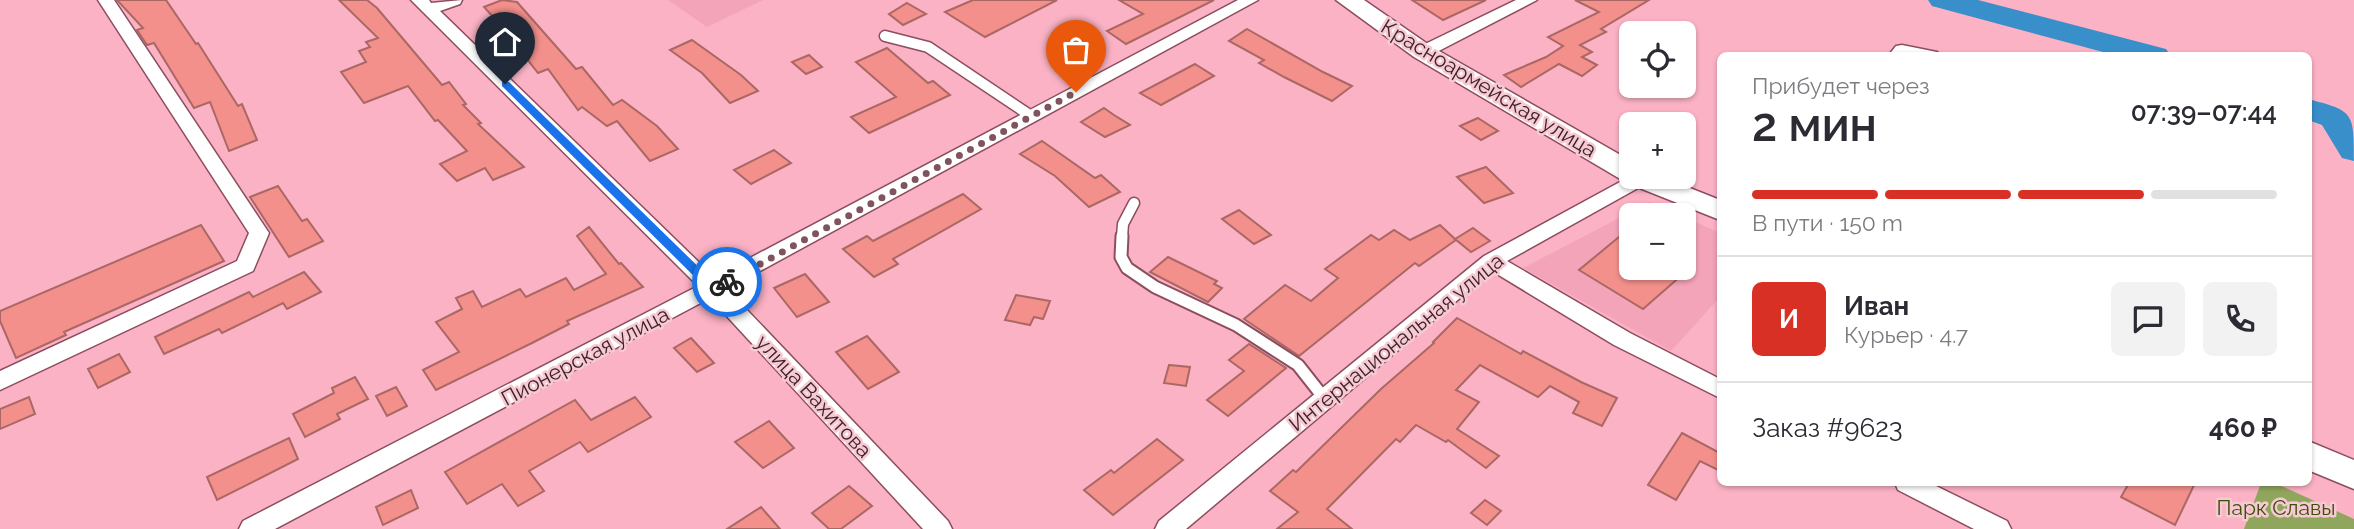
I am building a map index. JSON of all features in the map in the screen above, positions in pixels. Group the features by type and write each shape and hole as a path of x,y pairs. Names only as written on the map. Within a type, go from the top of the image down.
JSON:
{"main road":[{"name":"Красноармейская улица","path":"1348,0 1423,52 1619,166"},
{"name":"Красноармейская улица","path":"1667,189 1717,210"},
{"path":"2312,458 2354,475"}],"street":[{"path":"0,382 246,266 259,233 106,0"},
{"path":"424,5 454,0"},
{"path":"1423,52 1529,0"},
{"name":"Пионерская улица","path":"253,529 714,289 1234,3"},
{"name":"улица Вахитова","path":"424,5 714,289 939,529"},
{"name":"Интернациональная улица","path":"1168,529 1491,261 1619,186"},
{"path":"1491,261 1622,339 1717,387"},
{"path":"1913,486 1998,529"}],"lane":[{"path":"885,36 928,47 1031,116"},
{"path":"1134,203 1123,224 1121,257 1127,268 1155,287 1236,325 1298,365 1324,398"}],"shaded area":[{"path":"668,0 763,0 707,27"},
{"path":"1619,218 1619,280 1696,280 1696,222 1717,232 1717,300 1671,351 1523,268"}],"green space":[{"name":"Парк Славы","path":"2260,486 2282,486 2354,519 2354,529 2244,529"}],"building":[{"path":"117,0 166,0 196,44 198,43 238,106 242,104 257,140 229,151 210,102 194,108 154,43 147,45 137,30 143,28"},
{"path":"339,0 367,0 377,8 442,85 449,82 466,104 463,105 481,123 478,124 524,167 493,180 485,168 457,181 440,164 467,151 438,120 435,121 408,86 364,103 341,72 366,62 359,51 370,47 366,42 378,38"},
{"path":"502,0 517,2 576,69 582,67 613,105 622,100 657,126 678,149 650,161 617,121 607,126 582,107 578,110 548,69 538,73 520,50 522,49 484,7"},
{"path":"973,0 1057,0 985,37 945,12"},
{"path":"1119,0 1214,0 1126,44 1107,31 1143,14"},
{"path":"1412,0 1486,0 1443,20"},
{"path":"1575,0 1649,0 1601,29 1606,32 1580,45 1592,52 1582,57 1597,65 1582,76 1559,64 1521,87 1504,75 1546,57 1563,46 1548,37 1599,12"},
{"path":"907,3 926,14 903,25 889,14"},
{"path":"1247,29 1352,86 1332,101 1284,77 1259,63 1264,60 1229,41"},
{"path":"692,40 741,75 758,91 730,103 702,73 670,50"},
{"path":"887,48 928,83 933,81 950,95 869,133 851,117 896,97 856,62"},
{"path":"809,55 822,67 806,74 792,62"},
{"path":"1195,64 1214,76 1161,105 1140,93"},
{"path":"1104,108 1130,125 1105,137 1081,122"},
{"path":"1478,118 1498,131 1481,140 1460,126"},
{"path":"1042,141 1095,178 1101,175 1120,192 1089,207 1055,176 1020,154"},
{"path":"774,150 791,163 751,184 734,170"},
{"path":"1486,167 1513,193 1484,203 1457,177"},
{"path":"278,186 302,221 307,219 323,241 289,257 250,197"},
{"path":"963,194 981,209 893,259 898,264 874,277 843,249 867,236 873,241"},
{"path":"1239,210 1271,235 1254,244 1222,219"},
{"path":"201,225 224,261 64,332 66,335 16,358 0,321 0,311"},
{"path":"1440,225 1456,240 1419,266 1415,263 1299,356 1244,319 1285,285 1311,301 1338,278 1325,269 1371,235 1379,240 1394,230 1410,240"},
{"path":"589,227 619,264 621,263 643,287 567,321 569,324 436,390 423,370 459,352 436,322 462,309 456,298 473,291 482,307 520,289 526,297 566,278 574,290 606,274 577,236"},
{"path":"1473,228 1490,241 1471,252 1455,239"},
{"path":"1619,237 1619,280 1676,280 1643,309 1579,270"},
{"path":"1168,257 1217,281 1214,284 1222,288 1208,302 1150,272"},
{"path":"304,272 321,292 287,309 283,303 222,333 219,329 164,354 155,337 249,292 253,297"},
{"path":"805,274 829,302 797,317 774,288"},
{"path":"1016,295 1050,301 1043,319 1034,317 1030,325 1005,320"},
{"path":"1457,318 1521,354 1523,351 1617,398 1602,426 1573,413 1579,402 1550,386 1538,397 1480,365 1456,390 1479,402 1457,429 1499,456 1486,468 1448,440 1446,442 1416,425 1400,442 1396,439 1327,509 1352,529 1277,529 1298,512 1270,491 1293,470 1296,472 1381,389 1434,343"},
{"path":"867,336 899,372 868,389 836,352"},
{"path":"691,338 714,363 697,372 674,348"},
{"path":"1249,344 1286,368 1228,416 1207,400 1244,371 1229,360"},
{"path":"119,354 130,372 98,388 88,369"},
{"path":"1169,365 1190,367 1186,386 1164,383"},
{"path":"355,377 368,399 337,414 340,419 305,437 293,414 334,393 332,388"},
{"path":"396,387 407,406 387,416 376,396"},
{"path":"29,397 35,414 0,429 0,409"},
{"path":"635,397 651,417 588,452 580,442 529,471 544,491 518,506 502,484 467,504 445,472 575,400 591,420"},
{"path":"769,421 794,448 763,468 735,442"},
{"path":"1682,433 1717,451 1717,470 1700,461 1676,500 1648,485"},
{"path":"289,438 298,459 217,500 207,477"},
{"path":"1157,439 1183,460 1113,515 1084,490 1111,470 1114,473"},
{"path":"849,486 872,506 841,529 829,529 812,513"},
{"path":"2127,486 2194,486 2175,525 2121,497"},
{"path":"411,490 418,508 383,525 376,507"},
{"path":"1485,500 1501,511 1487,525 1471,513"},
{"path":"761,507 780,529 727,529"}],"waterway":[{"path":"1943,0 2140,52"},
{"path":"2312,110 2335,118 2354,150"}],"way so far":[{"path":"727,282 1076,92"}],"route":[{"path":"505,84 714,289 727,282"}]}
